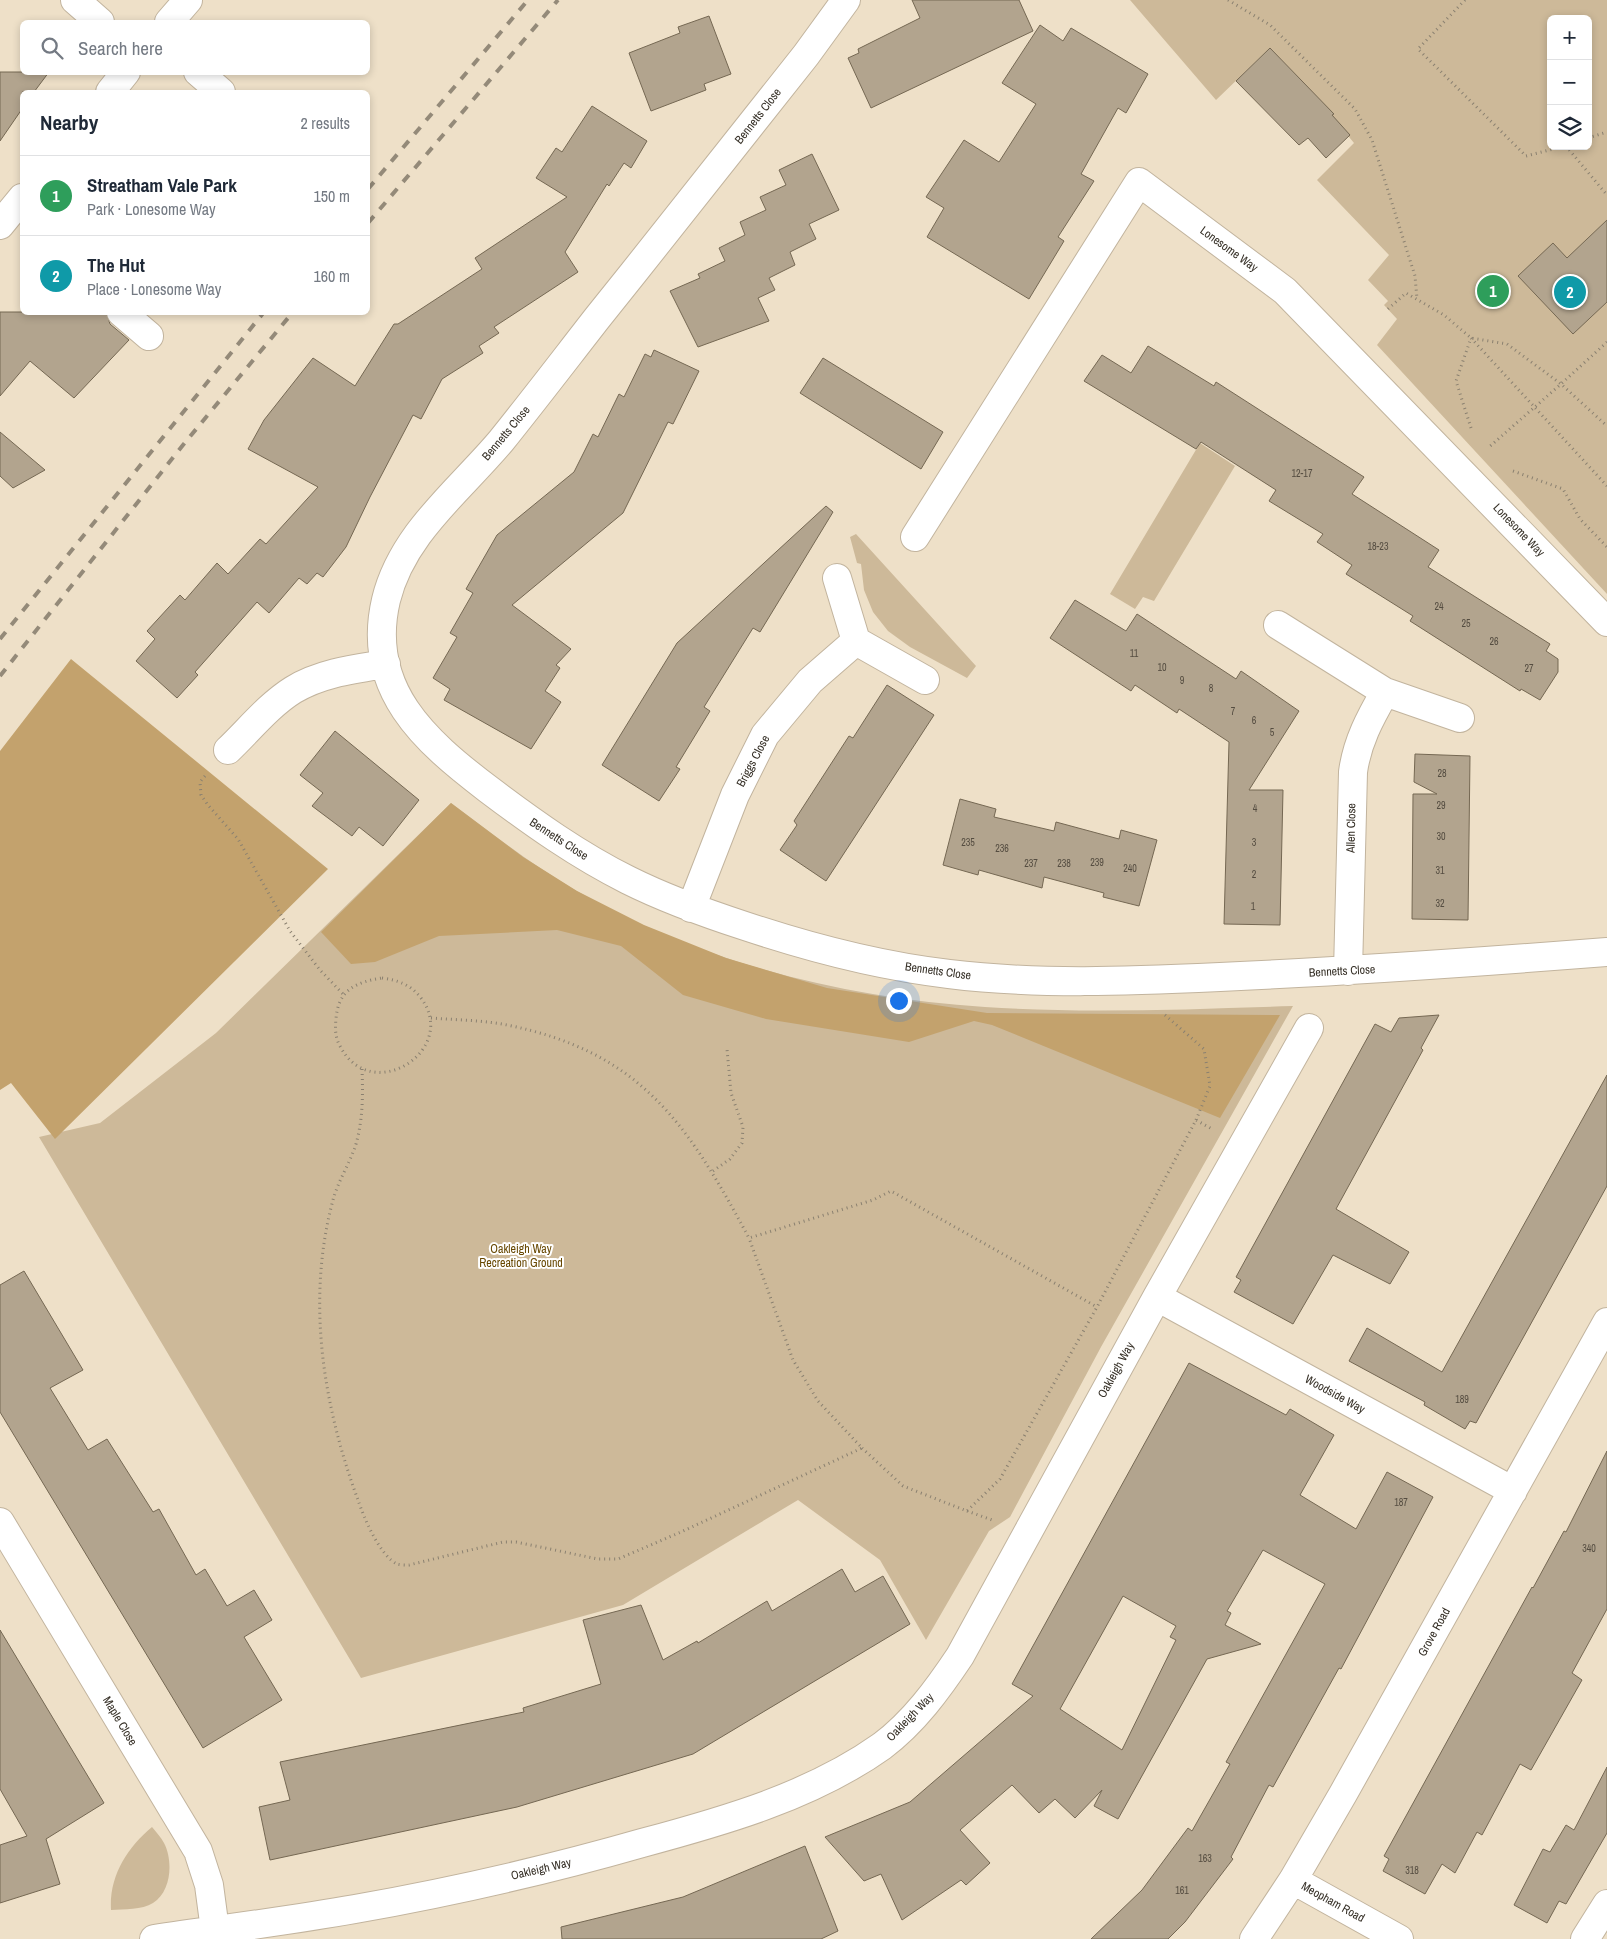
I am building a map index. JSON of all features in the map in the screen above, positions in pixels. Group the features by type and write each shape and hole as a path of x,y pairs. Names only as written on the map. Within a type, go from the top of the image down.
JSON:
{"street":[{"path":"75,0 98,20"},
{"path":"171,20 188,0"},
{"name":"Bennetts Close","path":"846,0 806,55 500,441 407,548 386,600 382,634 386,664 395,694 407,714 451,760 535,824 576,851 631,882 690,908 831,951 927,971 1049,981 1126,981 1348,971 1607,952"},
{"path":"112,90 124,75"},
{"path":"201,75 219,90"},
{"name":"Lonesome Way","path":"915,537 1139,182 1286,291 1607,622"},
{"path":"124,315 148,336"},
{"path":"837,578 856,641 925,680"},
{"path":"1278,625 1385,692 1460,718"},
{"name":"Briggs Close","path":"690,908 735,795 765,735 810,681 856,641"},
{"path":"228,750 294,690 312,681 344,670 386,664"},
{"name":"Allen Close","path":"1348,971 1353,772 1356,752 1363,732 1385,692"},
{"name":"Oakleigh Way","path":"154,1939 354,1909 542,1869 614,1851 725,1819 778,1800 846,1767 882,1745 925,1704 960,1656 1242,1144 1309,1028"},
{"name":"Woodside Way","path":"1157,1297 1513,1492"},
{"name":"Grove Road","path":"1254,1939 1293,1880 1348,1787 1607,1322"},
{"name":"Maple Close","path":"0,1522 198,1851 209,1885 215,1930"},
{"name":"Meopham Road","path":"1293,1880 1399,1939"},
{"path":"1585,1939 1607,1904"}],"path":[{"path":"1228,0 1270,25 1355,109 1372,140 1415,276 1417,300"},
{"path":"1465,0 1418,49 1526,156 1549,150"},
{"path":"1592,137 1607,132"},
{"path":"1568,150 1607,195"},
{"path":"1388,309 1406,293 1444,315 1471,338 1607,486"},
{"path":"1471,338 1507,344 1561,384 1607,426"},
{"path":"1471,338 1456,381 1472,432"},
{"path":"1482,454 1607,342"},
{"path":"1482,443 1494,455"},
{"path":"1507,469 1563,489 1580,519 1607,547"},
{"path":"228,750 210,767 200,782 201,794 208,806 238,839 290,931 320,970 343,994"},
{"path":"395,979 407,985 427,1006 431,1018 426,1043 420,1055 407,1066 392,1071 377,1072 362,1069 348,1058 339,1045 335,1031 337,1011 343,994 357,985 370,980 395,979"},
{"path":"431,1018 505,1024 544,1034 592,1052 625,1071 648,1089 691,1140 713,1171 749,1238 793,1360 818,1402 862,1448 903,1486 967,1511 1000,1479 1097,1307 1196,1120 1210,1086 1204,1049 1126,981"},
{"path":"713,1171 739,1150 743,1136 743,1127 731,1092 727,1049"},
{"path":"362,1069 363,1101 360,1126 355,1146 333,1199 324,1245 319,1339 325,1380 353,1487 376,1539 386,1554 398,1564 409,1565 503,1542 516,1542 598,1559 618,1559 690,1528 862,1448"},
{"path":"1196,1120 1242,1144"},
{"path":"749,1238 873,1200 891,1191 1097,1307"}],"green space":[{"path":"1130,0 1607,0 1607,594 1377,345 1397,319 1384,305 1388,301 1368,280 1389,255 1317,180 1354,143 1331,115 1333,114 1270,48 1216,100"},
{"path":"1200,443 1235,466 1154,601 1143,597 1135,609 1110,594"},
{"path":"856,534 976,666 967,678 910,647 888,631 873,612 864,590 861,564 857,563 850,537"},
{"name":"Oakleigh Way Recreation Ground","path":"451,803 543,870 575,890 622,915 671,937 721,956 825,985 878,995 932,1002 1023,1009 1139,1010 1293,1006 1101,1347 1010,1517 989,1531 926,1640 880,1560 798,1500 623,1605 361,1678 39,1137 100,1123 216,1033"},
{"path":"152,1827 164,1843 169,1858 169,1875 164,1891 153,1903 144,1907 111,1910 113,1886 121,1864 135,1844"}],"shaded area":[{"path":"71,659 328,869 55,1139 11,1083 0,1090 0,751"},
{"path":"451,803 523,857 577,891 644,925 726,958 827,988 987,1013 1280,1015 1220,1118 992,1025 974,1021 909,1042 766,1019 683,995 621,946 557,930 439,936 375,962 351,964 321,932"}],"building":[{"path":"912,0 1019,0 1033,31 871,108 848,58 859,53 858,49 920,18"},
{"path":"709,16 731,74 704,84 706,90 651,111 629,53 680,33 678,27"},
{"path":"1040,25 1063,41 1071,28 1148,74 1126,113 1118,108 1081,174 1094,181 1058,237 1064,241 1029,299 927,237 944,208 926,197 964,140 999,162 1036,104 1002,83"},
{"path":"1270,48 1334,114 1332,115 1350,135 1326,158 1308,138 1299,145 1236,81"},
{"path":"0,72 20,72 20,75 47,75 36,90 20,90 20,112 0,141"},
{"path":"592,106 647,141 631,168 624,163 609,186 607,184 565,252 578,272 494,327 499,333 479,346 483,353 442,379 421,419 413,415 346,547 323,577 317,573 307,584 299,578 269,613 257,602 195,672 198,675 177,698 136,661 155,639 147,631 180,595 185,600 217,563 228,574 260,539 266,544 318,487 248,449 264,420 313,358 355,386 394,324 398,324 482,269 475,258 567,197 536,178 556,148 562,152"},
{"path":"812,154 839,210 809,224 816,239 790,252 795,265 769,278 775,290 758,298 769,321 698,347 670,291 700,278 698,274 725,261 719,248 745,235 740,222 766,210 760,197 786,185 779,170"},
{"path":"1607,220 1607,302 1573,334 1518,276 1553,243 1567,258"},
{"path":"0,312 20,312 20,315 107,315 110,324 129,340 74,398 30,361 0,396"},
{"path":"1148,346 1214,386 1216,382 1364,477 1352,494 1439,550 1428,567 1550,644 1546,651 1558,659 1558,672 1540,700 1521,689 1520,691 1410,621 1413,616 1346,574 1352,565 1317,542 1323,534 1269,501 1276,490 1201,442 1196,449 1084,381 1102,355 1131,373"},
{"path":"654,350 699,371 673,424 668,422 623,513 512,605 571,649 556,665 560,668 545,691 561,702 531,749 444,700 450,689 433,678 457,637 450,633 473,593 466,589 497,535 574,472 593,434 598,437 619,394 624,397 645,354 651,357"},
{"path":"823,358 943,432 921,469 800,393"},
{"path":"0,432 45,470 13,488 0,476"},
{"path":"826,506 833,512 760,632 753,628 704,707 710,711 676,767 680,769 659,801 602,765 677,643"},
{"path":"1075,600 1126,631 1137,614 1236,679 1241,671 1299,711 1249,790 1283,790 1280,925 1224,924 1229,742 1179,709 1177,713 1135,685 1131,691 1050,638"},
{"path":"887,685 934,715 826,881 780,850 797,825 794,821 849,736 853,738"},
{"path":"335,731 419,800 383,846 359,827 352,836 312,806 323,793 300,775"},
{"path":"1415,754 1470,756 1468,920 1412,919 1413,794 1437,794 1414,782"},
{"path":"960,799 996,809 994,817 1054,831 1056,822 1119,839 1121,830 1157,840 1139,906 1103,897 1104,893 1044,877 1042,888 979,870 978,875 943,865"},
{"path":"1439,1015 1421,1048 1423,1050 1336,1209 1409,1252 1390,1284 1333,1255 1293,1324 1234,1292 1241,1280 1236,1277 1375,1024 1391,1032 1399,1018"},
{"path":"1607,1075 1607,1186 1476,1423 1470,1421 1465,1429 1424,1405 1425,1402 1349,1361 1367,1328 1442,1372"},
{"path":"24,1271 83,1370 50,1388 88,1450 107,1439 153,1512 159,1509 196,1575 205,1569 227,1606 254,1590 272,1620 244,1637 282,1700 203,1748 0,1412 0,1285"},
{"path":"1189,1363 1286,1415 1290,1409 1334,1435 1300,1495 1356,1529 1387,1472 1433,1497 1341,1669 1339,1668 1273,1787 1269,1785 1231,1857 1233,1859 1185,1922 1168,1939 1091,1939 1142,1890 1188,1828 1192,1831 1230,1764 1226,1762 1325,1584 1263,1550 1227,1611 1231,1613 1225,1625 1261,1644 1207,1659 1118,1819 1094,1806 1102,1790 1075,1818 1055,1799 1039,1813 1012,1785 960,1830 990,1863 966,1885 961,1880 902,1920 881,1874 864,1881 825,1837 910,1802 1033,1696 1012,1684","holes":["1123,1596 1176,1626 1170,1637 1176,1640 1122,1750 1060,1709"]},
{"path":"1607,1451 1607,1609 1572,1673 1582,1680 1531,1770 1520,1764 1482,1835 1477,1832 1455,1873 1442,1864 1425,1894 1383,1871 1389,1859 1384,1856 1532,1587 1564,1531 1566,1532"},
{"path":"842,1569 855,1592 883,1576 910,1624 693,1754 517,1807 270,1860 259,1807 290,1800 280,1762 524,1712 523,1708 601,1684 583,1620 641,1605 663,1660 697,1641 698,1643 767,1601 772,1611"},
{"path":"0,1630 104,1803 46,1839 60,1884 0,1903 0,1845 27,1836 0,1789"},
{"path":"1607,1767 1607,1833 1566,1904 1559,1901 1547,1923 1514,1905 1543,1849 1550,1852 1566,1825 1574,1830"},
{"path":"805,1846 838,1931 821,1939 562,1939 561,1927 683,1897"}],"railway":[{"path":"370,187 528,0"},
{"path":"370,221 558,0"},
{"path":"0,639 262,315"},
{"path":"0,676 183,445 291,315"}],"place":[{"name":"Streatham Vale Park","path":"1493,291"},
{"name":"The Hut","path":"1570,292"}]}
